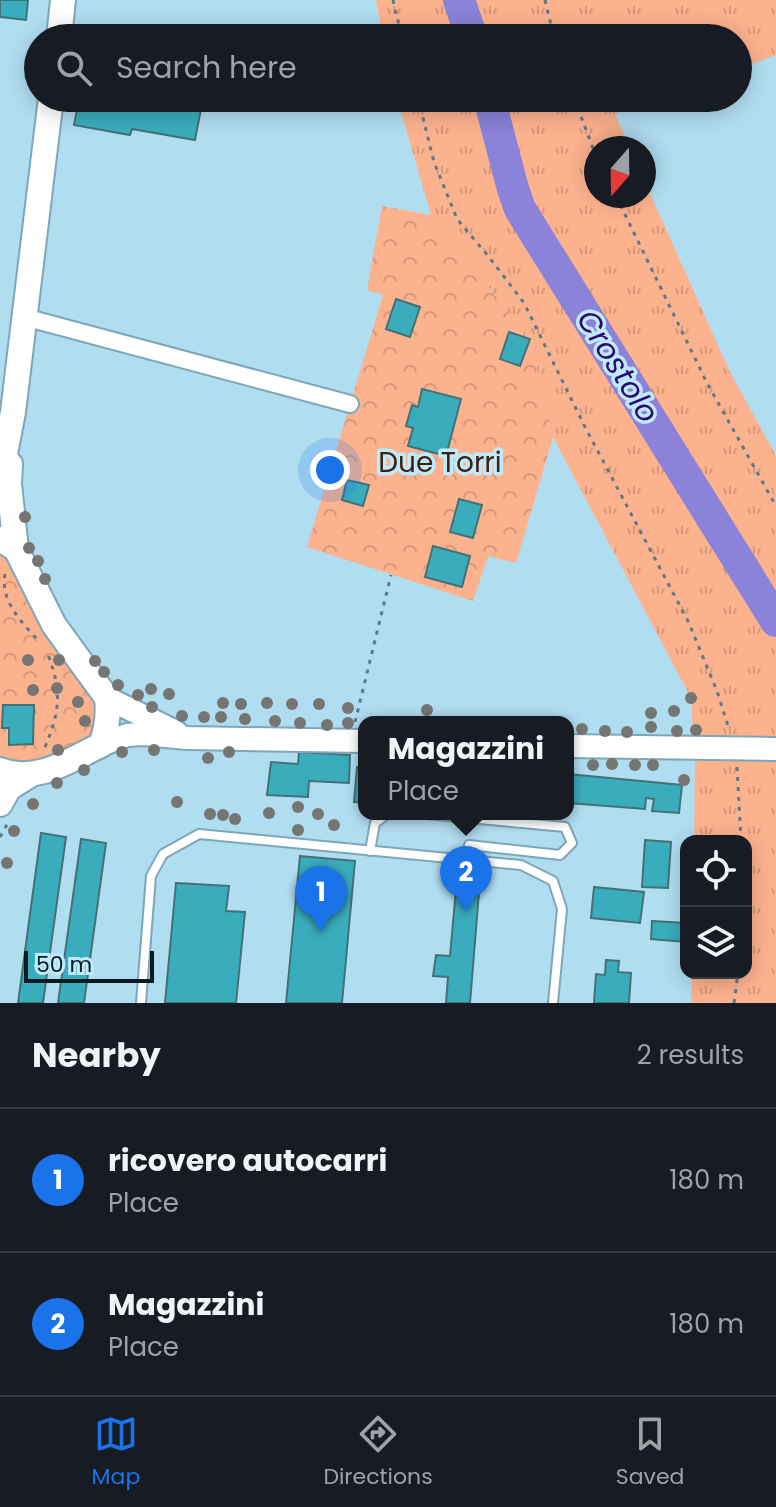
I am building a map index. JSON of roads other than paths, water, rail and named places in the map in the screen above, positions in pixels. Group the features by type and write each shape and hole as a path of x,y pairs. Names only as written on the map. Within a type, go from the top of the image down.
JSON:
{"main road":[{"path":"60,24 63,0"},
{"path":"0,770 13,775 44,773 101,745 108,721 107,698 54,625 13,549 9,484 13,412 49,112"},
{"path":"0,480 13,412"},
{"path":"0,804 9,788 30,775"}],"street":[{"path":"24,317 350,404"},
{"path":"107,698 188,738"},
{"path":"101,745 127,735 143,734 188,738 357,741"},
{"path":"574,746 776,749"}],"lane":[{"path":"370,851 375,823 379,820"},
{"path":"467,860 469,845 560,855 572,843 565,827 490,820"},
{"path":"141,1003 151,876 163,854 199,834 521,865 553,881 562,909 553,1003"}],"waterway":[{"name":"Crostolo","path":"459,0 467,24"},
{"name":"Crostolo","path":"493,112 520,209 776,621"}],"place":[{"name":"Magazzini","path":"466,912"},
{"name":"ricovero autocarri","path":"321,932"}],"park label":[{"name":"Due Torri","path":"440,462"}]}
